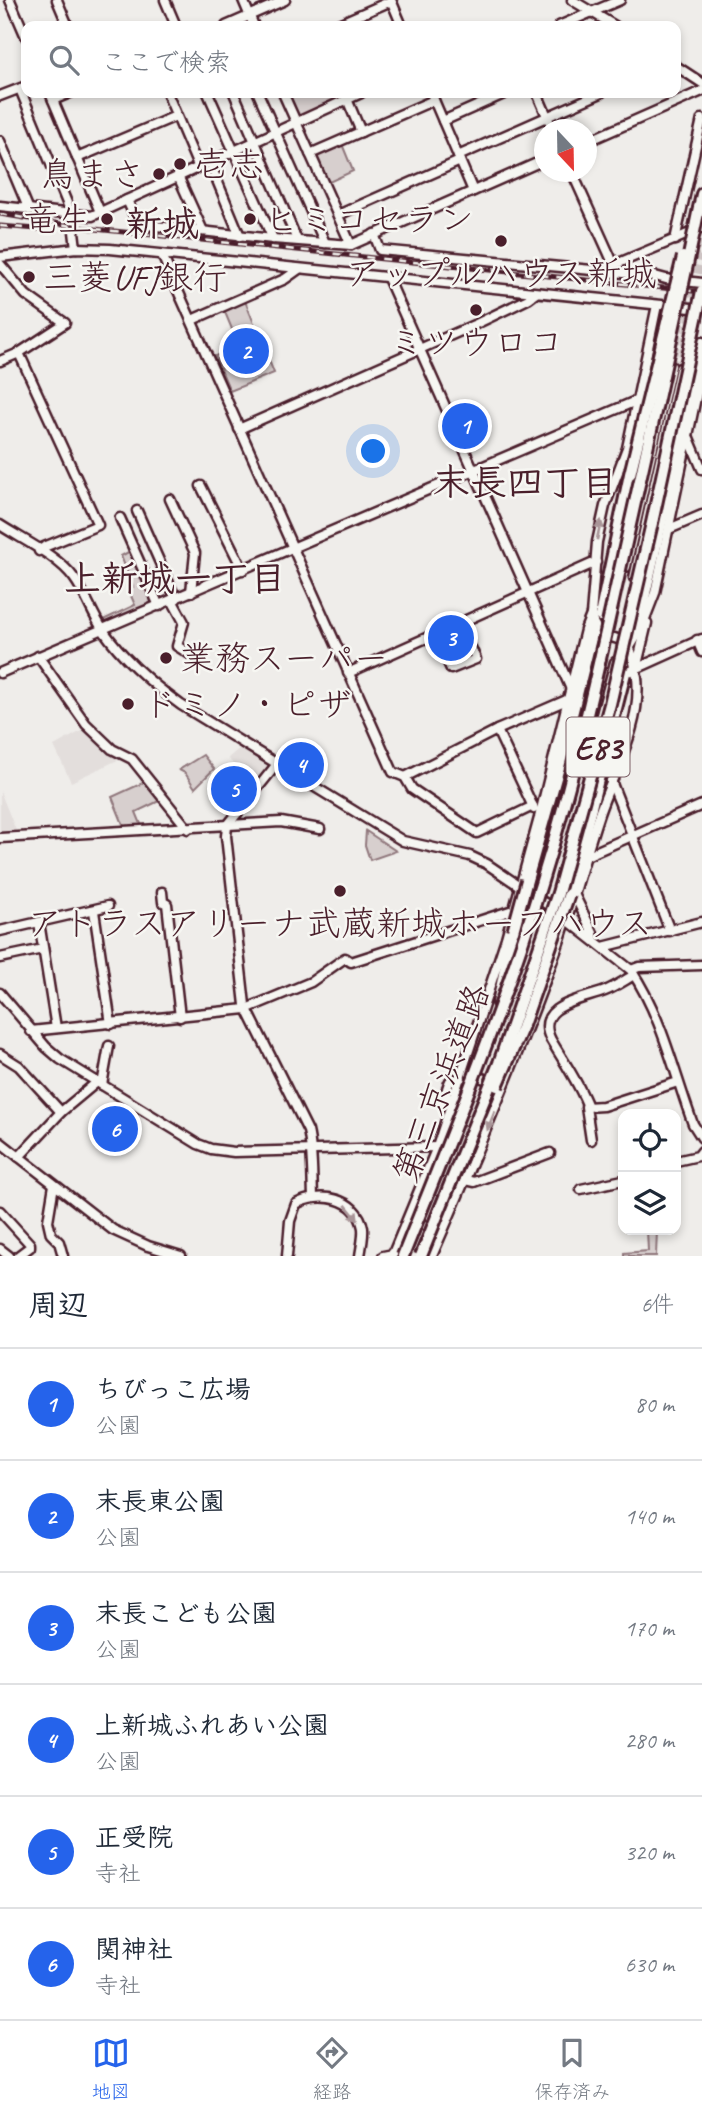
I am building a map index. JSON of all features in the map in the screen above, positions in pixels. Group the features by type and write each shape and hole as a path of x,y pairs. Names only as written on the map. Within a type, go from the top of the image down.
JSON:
{"highway":[{"name":"第三京浜道路","path":"398,1254 492,1033 543,879 592,698 667,366 702,194"},
{"path":"492,1033 513,931 541,821 589,654 593,622 677,274 699,208"},
{"name":"第三京浜道路","path":"420,1256 472,1135 536,963 588,786 652,523 702,291"},
{"path":"637,629 702,343"},
{"path":"589,654 599,642 615,640"},
{"path":"472,1135 505,1071 569,894 630,671"}],"street":[{"path":"10,0 21,25"},
{"path":"57,0 66,21"},
{"path":"165,0 174,21"},
{"path":"243,0 252,21"},
{"path":"238,21 285,0"},
{"path":"572,0 607,21"},
{"path":"571,21 620,0"},
{"path":"345,21 391,1 400,21"},
{"path":"681,69 702,83"},
{"path":"0,96 21,88"},
{"path":"597,137 702,91"},
{"path":"27,98 75,215 75,248"},
{"path":"51,98 100,212"},
{"path":"169,98 198,166"},
{"path":"210,98 273,239"},
{"path":"236,98 297,240"},
{"path":"260,98 325,243"},
{"path":"285,98 351,245"},
{"path":"310,154 428,98"},
{"path":"433,98 473,191"},
{"path":"443,121 495,98"},
{"path":"539,98 548,119"},
{"path":"338,215 589,98"},
{"path":"0,206 92,216 347,99 361,132"},
{"path":"77,158 176,116"},
{"path":"675,240 702,119"},
{"path":"0,141 29,210"},
{"path":"209,161 240,236"},
{"path":"127,200 138,224 351,245 534,164"},
{"path":"178,176 203,231"},
{"path":"577,182 614,265"},
{"path":"605,271 702,228"},
{"path":"374,234 380,250 702,283"},
{"path":"0,257 75,248 702,309"},
{"path":"162,255 393,772 405,777 412,789 477,832 533,806"},
{"path":"0,264 26,295 65,323 0,361"},
{"path":"192,320 285,279 299,269"},
{"path":"388,278 571,689"},
{"path":"239,429 528,299 536,293"},
{"path":"398,1254 452,1106 541,821 571,689 593,622 597,542 605,506 623,461 657,305"},
{"path":"19,352 98,526 40,551"},
{"path":"383,1256 420,1256 438,1191 541,899 615,640 675,367 616,607 615,640 612,672 549,906 526,978 487,1080 438,1191 398,1254"},
{"path":"630,671 654,593 702,369"},
{"path":"0,673 638,400"},
{"path":"689,438 699,453 702,469"},
{"path":"201,486 243,570"},
{"path":"170,499 195,553 191,592"},
{"path":"137,511 184,622 177,646 196,658"},
{"path":"669,529 702,515"},
{"path":"120,518 159,606"},
{"path":"0,525 57,561 75,579 103,630 128,660 155,686 181,705 403,841 470,856 487,864 541,899 633,973 650,1004 694,1124 702,1138"},
{"path":"348,673 596,562"},
{"path":"612,672 629,648 654,593"},
{"path":"593,622 616,607"},
{"path":"615,640 631,636 645,617"},
{"path":"435,634 451,670 476,659 460,622"},
{"path":"593,622 629,648"},
{"path":"432,1256 505,1087 567,919 611,781 626,748 635,713 637,680 630,671 629,648 637,629"},
{"path":"630,671 700,640 702,652"},
{"path":"38,656 86,724 112,749 132,759 188,828"},
{"path":"405,777 497,730 569,699"},
{"path":"497,730 541,821"},
{"path":"277,764 227,826 227,848 246,1009 304,1122 312,1147 313,1197"},
{"path":"611,781 670,930"},
{"path":"586,856 702,805"},
{"path":"0,838 281,821 320,829"},
{"path":"162,892 163,902 167,904 180,1017"},
{"path":"574,894 594,940"},
{"path":"0,931 108,906"},
{"path":"32,1031 246,1009 311,982 345,958 351,962 513,910"},
{"path":"94,911 111,1024"},
{"path":"39,922 56,1028"},
{"path":"603,947 702,922"},
{"path":"0,958 43,949"},
{"path":"591,1140 588,1107 550,1037 547,1020 551,1011 580,998 605,991 639,967 702,965"},
{"path":"0,993 60,1059 198,1144 211,1149 234,1152 437,1147"},
{"path":"19,1157 61,1112 99,1084 109,1046"},
{"path":"0,1067 3,1056 19,1066 61,1112"},
{"path":"462,1074 478,1076 505,1087"},
{"path":"588,1107 603,1106 678,1082"},
{"path":"0,1142 113,1230 148,1246 181,1256"},
{"path":"681,1160 698,1156 702,1151"},
{"path":"465,1180 474,1182 550,1153"},
{"path":"581,1189 618,1182"},
{"path":"422,1184 457,1198"},
{"path":"54,1185 49,1227 59,1242 63,1256"},
{"path":"287,1256 290,1221 294,1209 297,1203 313,1197 337,1199 349,1206 363,1227 360,1256"},
{"path":"0,1210 30,1244 30,1247 18,1256"},
{"path":"0,1249 9,1256"}],"shaded area":[{"path":"290,98 342,98 299,117"},
{"path":"342,144 353,171 327,183 317,155"},
{"path":"245,301 274,373 230,391 215,356 239,346 224,310"},
{"path":"132,550 155,603 107,624 103,620 135,605 128,589 133,587 121,556"},
{"path":"87,728 124,757 71,782 54,746"},
{"path":"241,747 270,767 253,788 228,758"},
{"path":"203,755 214,769 195,788 185,773 179,770"},
{"path":"147,781 161,800 136,812 143,829 125,829 112,797"},
{"path":"0,791 17,833 0,834"},
{"path":"366,831 396,851 370,860 365,845"},
{"path":"647,1235 657,1235 656,1256 624,1256 624,1253 648,1251"}],"tunnel":[{"path":"671,366 702,221"},
{"path":"680,368 702,256"}],"railway":[{"path":"0,214 85,228 702,292"},
{"path":"0,226 37,229"}],"place":[{"name":"壱志","path":"180,164"},
{"name":"鳥まさ","path":"159,174"},
{"name":"竜生","path":"107,219"},
{"name":"ヒミコセラン","path":"250,219"},
{"name":"アップルハウス新城","path":"501,241"},
{"name":"三菱UFJ銀行","path":"29,277"},
{"name":"ミツウロコ","path":"476,310"},
{"name":"末長東公園","path":"246,351"},
{"name":"ちびっこ広場","path":"465,426"},
{"name":"末長こども公園","path":"451,638"},
{"name":"業務スーパー","path":"166,658"},
{"name":"ドミノ・ピザ","path":"128,704"},
{"name":"上新城ふれあい公園","path":"301,765"},
{"name":"正受院","path":"234,789"},
{"name":"アトラスアリーナ武蔵新城ホーフハウス","path":"340,891"},
{"name":"関神社","path":"115,1129"}],"district":[{"name":"新城","path":"162,223"},
{"name":"末長四丁目","path":"525,482"},
{"name":"上新城一丁目","path":"175,578"}]}
